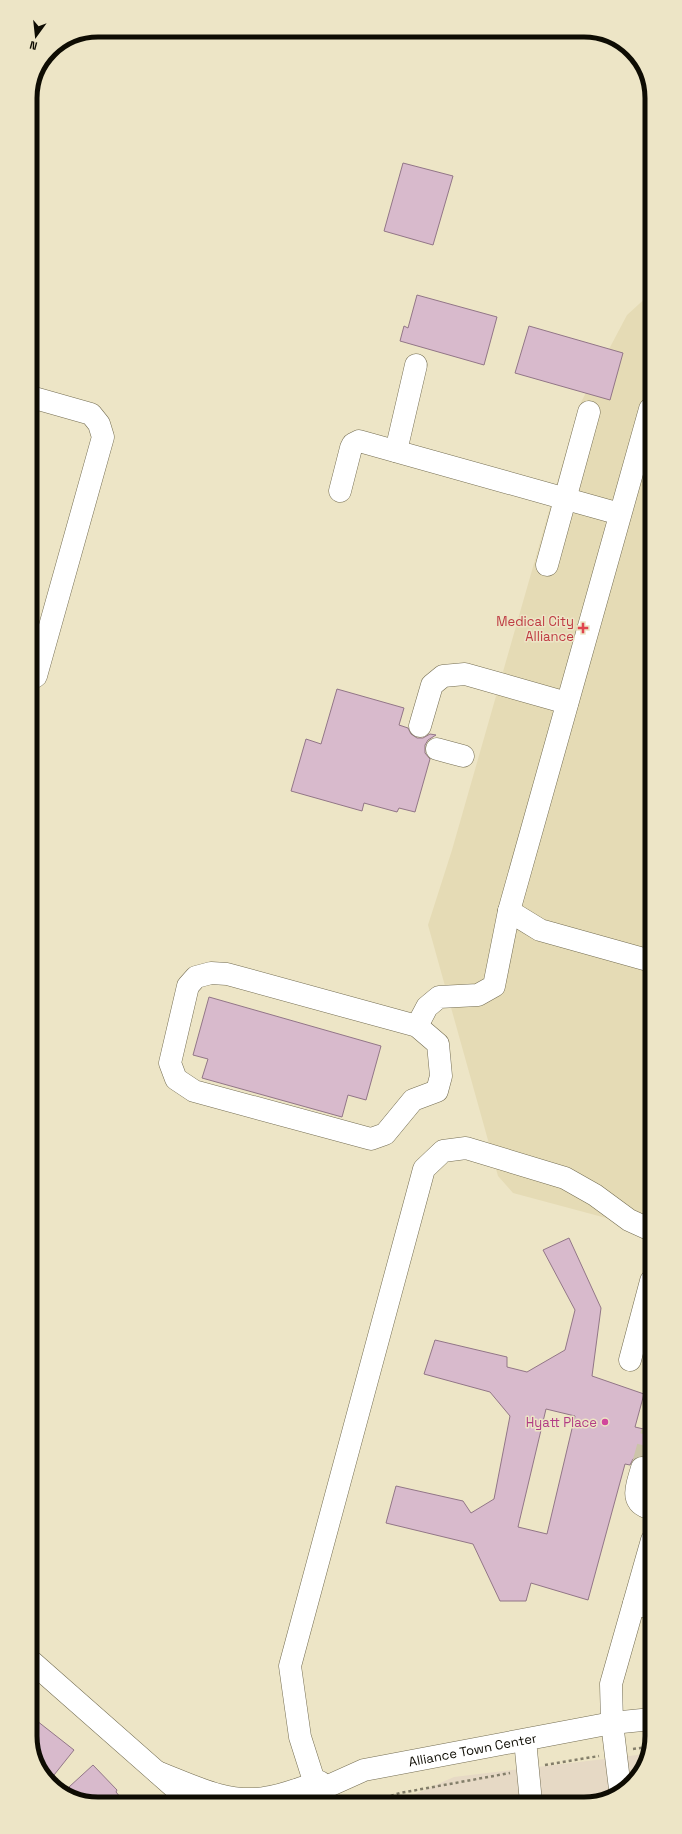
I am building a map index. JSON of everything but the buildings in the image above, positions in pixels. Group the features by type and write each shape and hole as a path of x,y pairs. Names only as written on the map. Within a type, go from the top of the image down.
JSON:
{"street":[{"path":"396,451 416,365"},
{"path":"37,399 91,414 99,424 103,437 37,672"},
{"path":"547,565 589,412"},
{"path":"417,1026 427,1008 439,997 478,995 494,986 509,911 645,426"},
{"path":"340,491 353,444 359,441 620,514"},
{"path":"420,726 432,685 443,676 465,674 567,703"},
{"path":"437,748 463,756"},
{"path":"509,911 540,930 645,959"},
{"path":"211,973 227,974 417,1026 438,1044 440,1076 437,1091 414,1100 385,1134 371,1139 194,1091 176,1079 170,1063 188,986 196,977 211,973"},
{"path":"316,1784 300,1737 290,1666 424,1169 443,1151 466,1148 564,1178 596,1195 629,1220 645,1227"},
{"path":"630,1360 645,1304"},
{"path":"642,1468 635,1494 638,1502 645,1507"},
{"path":"620,1786 612,1723 611,1684 643,1606 645,1591"},
{"path":"37,1666 157,1772 183,1797"},
{"name":"Alliance Town Center","path":"309,1797 315,1792 364,1770 612,1723 645,1720"},
{"path":"525,1740 531,1797"},
{"path":"268,1797 364,1770"},
{"path":"157,1772 218,1796 226,1797"}],"path":[{"path":"387,1797 400,1793 644,1748"}],"shaded area":[{"name":"Medical City Alliance","path":"645,299 645,1228 513,1193 498,1176 428,925 452,850 579,406 627,315"},
{"path":"642,1754 639,1763 624,1782 611,1791 600,1795 584,1797 409,1797 454,1777"}],"tunnel":[{"path":"642,1468 645,1457"}],"place":[{"name":"Medical City Alliance","path":"583,628"},
{"name":"Hyatt Place","path":"605,1422"}]}
